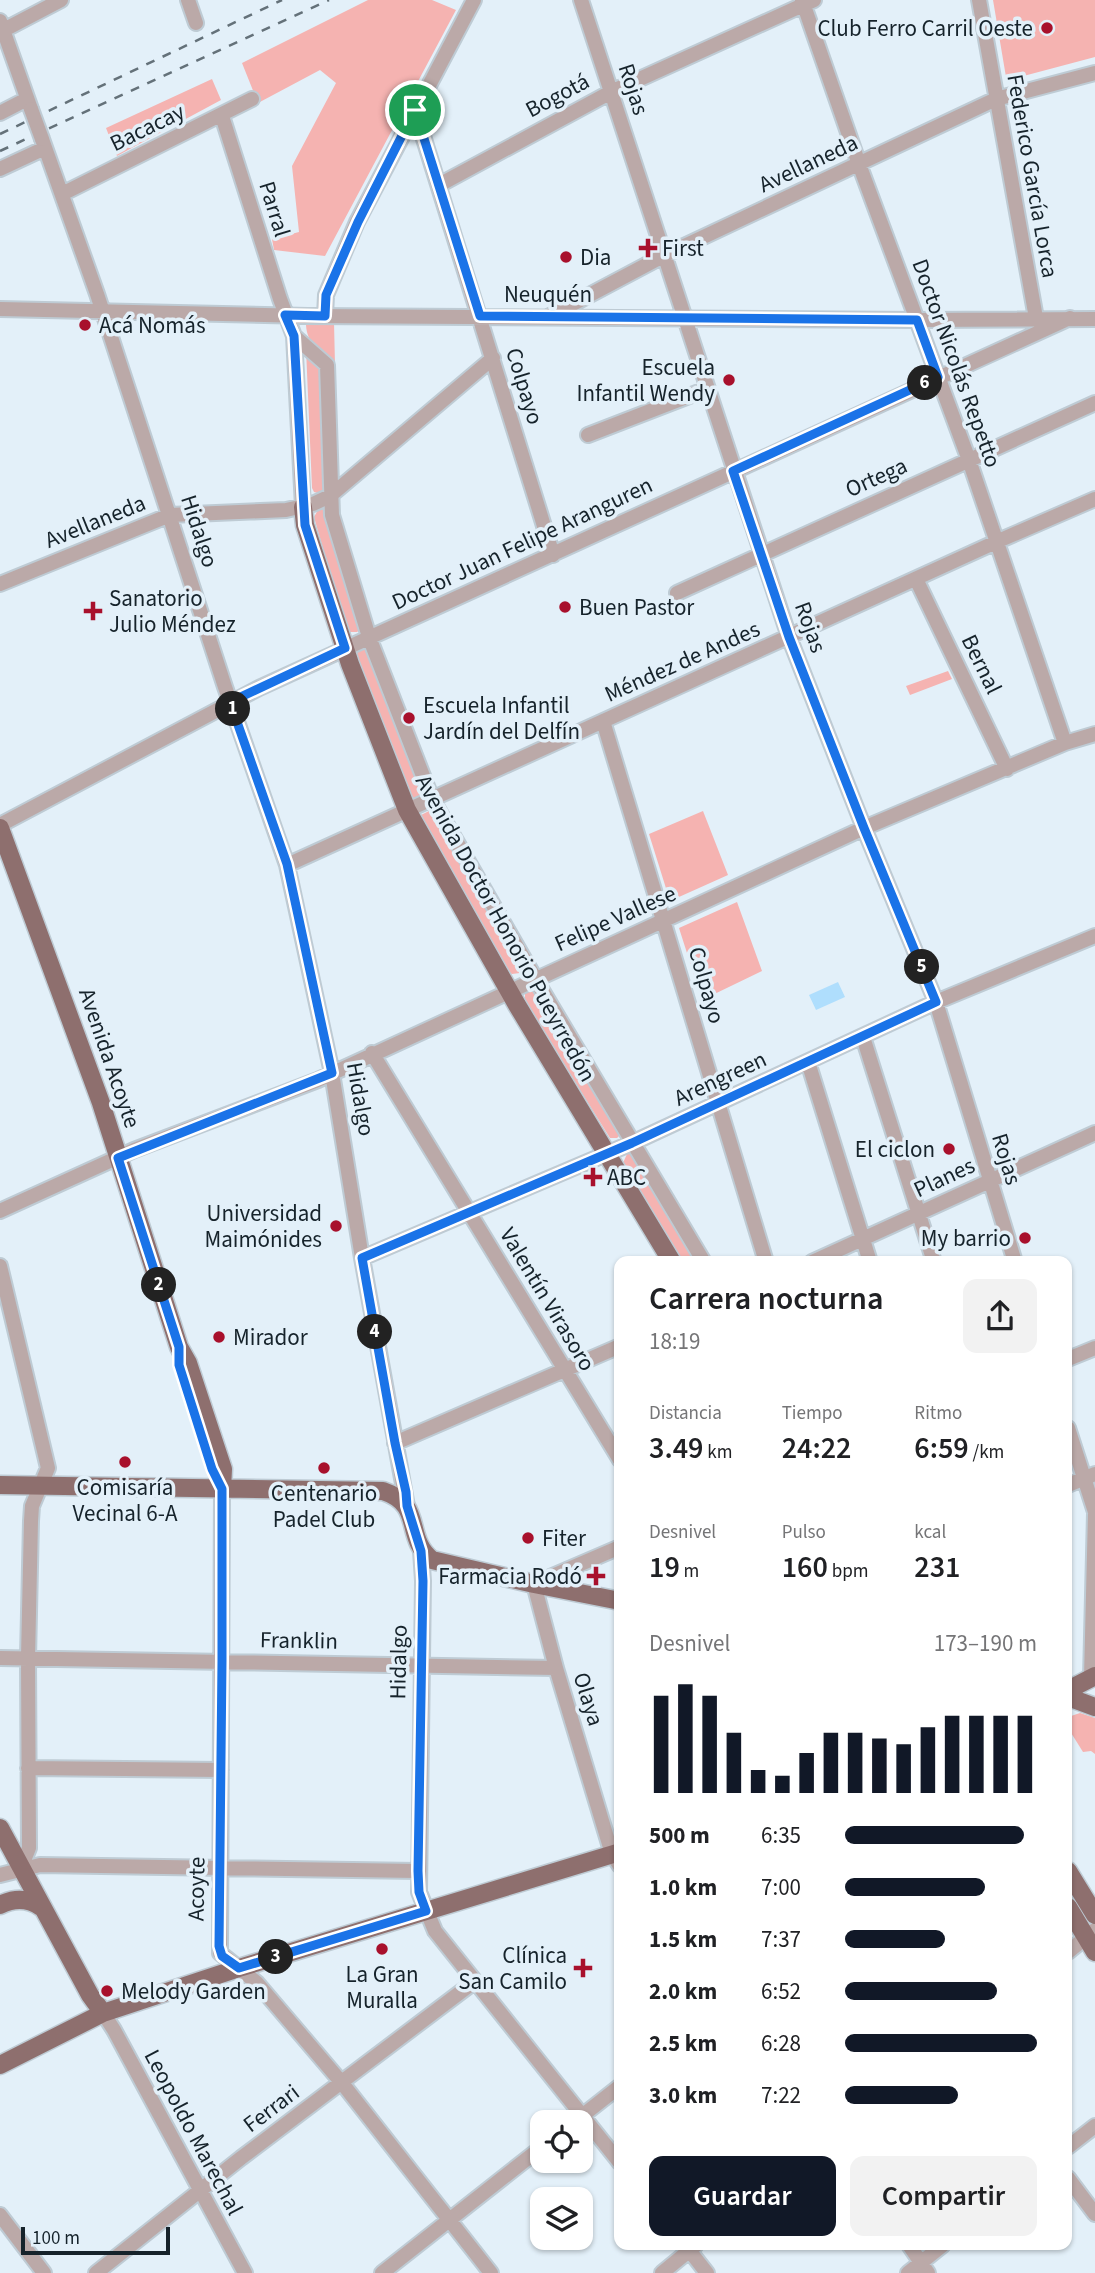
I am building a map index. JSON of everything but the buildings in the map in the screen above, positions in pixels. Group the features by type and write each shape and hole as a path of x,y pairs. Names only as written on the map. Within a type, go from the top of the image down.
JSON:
{"main road":[{"name":"Avenida Doctor Honorio Pueyrredón","path":"303,507 305,525 345,648 407,810 509,990 668,1256"},
{"name":"Avenida Acoyte","path":"0,826 92,1077 179,1347 179,1365 212,1469 222,1489"},
{"path":"0,1485 383,1491 392,1494 407,1506"},
{"name":"Hidalgo","path":"407,1506 421,1551"},
{"path":"421,1551 432,1560 443,1563 614,1600"},
{"path":"1072,1688 1093,1677"},
{"path":"1093,1677 1091,1691 1095,1701"},
{"path":"1072,1698 1095,1707"},
{"path":"0,1828 90,1995 103,2012"},
{"path":"0,2065 103,2012 426,1911 614,1858"},
{"path":"1072,1878 1095,1915"},
{"path":"0,1905 21,1900 34,1902 41,1907"},
{"path":"1072,1912 1092,1940"}],"street":[{"path":"1,28 61,0"},
{"path":"188,0 196,23"},
{"path":"325,316 326,295 352,234 474,0"},
{"name":"Rojas","path":"581,0 789,637 936,1002 1013,1256"},
{"name":"Federico García Lorca","path":"979,0 1036,318"},
{"name":"Bogotá","path":"439,185 611,92 807,2"},
{"name":"Doctor Nicolás Repetto","path":"807,2 859,164 968,460 1065,743"},
{"name":"Hidalgo","path":"1,28 62,194 230,702 287,864 332,1073 407,1506"},
{"name":"Avellaneda","path":"549,317 663,256 996,99 1095,73"},
{"name":"Bacacay","path":"62,194 252,99"},
{"path":"0,113 29,104"},
{"name":"Colpayo","path":"415,110 553,555"},
{"name":"Parral","path":"222,116 285,315"},
{"path":"0,169 44,143"},
{"name":"Neuquén","path":"0,309 325,316 1095,319"},
{"name":"Avenida Doctor Honorio Pueyrredón","path":"285,315 294,336 303,507"},
{"name":"Doctor Juan Felipe Aranguren","path":"0,826 230,702 1070,318"},
{"path":"294,336 327,365 332,515 369,637 432,799 700,1256"},
{"name":"Avellaneda","path":"0,584 170,515 286,510 303,507 330,496 493,358"},
{"path":"588,435 707,389"},
{"name":"Ortega","path":"677,593 1095,402"},
{"name":"Méndez de Andes","path":"287,864 1095,499"},
{"name":"Bernal","path":"916,579 1007,769"},
{"name":"Colpayo","path":"603,721 764,1256"},
{"name":"Felipe Vallese","path":"0,1211 118,1158 332,1073 864,828 1065,743 1095,734"},
{"name":"Arengreen","path":"362,1258 632,1143 936,1002 1095,936"},
{"path":"863,1037 932,1256"},
{"name":"Valentín Virasoro","path":"372,1054 614,1450"},
{"path":"808,1062 868,1256"},
{"name":"Planes","path":"826,1256 1095,1133"},
{"path":"0,1266 48,1468 32,1506 28,1658 29,1847 21,1868"},
{"path":"1072,1357 1095,1348"},
{"path":"395,1443 614,1349"},
{"path":"1072,1437 1089,1476 1095,1513 1093,1677"},
{"path":"1072,1483 1089,1476"},
{"name":"Acoyte","path":"222,1489 219,1868 219,1946 222,1956 257,1983 342,2082 491,2273"},
{"path":"534,1584 614,1550"},
{"name":"Hidalgo","path":"421,1551 423,1581 419,1892 435,1931 570,2110"},
{"name":"Olaya","path":"534,1584 556,1668 614,1848"},
{"name":"Franklin","path":"0,1658 556,1668"},
{"path":"28,1768 221,1770"},
{"path":"0,1874 40,1865 418,1871"},
{"path":"1072,1950 1092,1940"},
{"name":"Ferrari","path":"96,2273 474,1982"},
{"name":"Leopoldo Marechal","path":"103,2012 245,2273"},
{"path":"589,2110 614,2091"},
{"path":"1072,2144 1095,2126"},
{"name":"Hidalgo","path":"593,2135 614,2157"},
{"path":"382,2273 530,2157"},
{"path":"1072,2183 1095,2214"},
{"path":"0,2215 44,2273"},
{"path":"662,2273 687,2250"},
{"path":"692,2250 707,2273"},
{"path":"912,2250 925,2268"},
{"path":"908,2273 925,2268 939,2250"}],"shaded area":[{"path":"368,0 432,0 456,10 325,256 274,250 272,239 299,232 292,166 336,83 320,70 258,103 242,63"},
{"name":"Club Ferro Carril Oeste","path":"993,0 1095,0 1095,57 1012,79 1006,77"},
{"path":"212,79 221,100 117,156 106,128"},
{"path":"334,322 335,365 312,343 306,325"},
{"path":"306,349 322,368 327,488 322,494 314,492 312,488"},
{"path":"318,510 325,510 361,629 357,632 349,632 346,629 314,517"},
{"path":"367,647 423,796 415,799 356,655 358,648"},
{"path":"948,671 952,679 910,695 906,686"},
{"path":"433,811 521,965 520,973 508,972 421,820 421,815"},
{"path":"703,811 728,875 670,901 649,834"},
{"path":"737,902 762,971 702,1000 679,928"},
{"path":"536,989 620,1135 617,1138 610,1138 525,1002 525,992"},
{"path":"632,1153 698,1256 679,1256 623,1163 627,1154"},
{"path":"1080,1713 1095,1718 1095,1754 1091,1751 1083,1752 1072,1734 1072,1716"}],"water":[{"path":"838,982 845,997 816,1010 809,995"}],"railway":[{"path":"0,134 282,0"},
{"path":"0,151 329,0"}],"place":[{"name":"Club Ferro Carril Oeste","path":"1047,28"},
{"name":"First","path":"648,248"},
{"name":"Dia","path":"566,257"},
{"name":"Acá Nomás","path":"85,325"},
{"name":"Escuela Infantil Wendy","path":"729,380"},
{"name":"Buen Pastor","path":"565,607"},
{"name":"Sanatorio Julio Méndez","path":"93,611"},
{"name":"Escuela Infantil Jardín del Delfín","path":"409,718"},
{"name":"El ciclon","path":"949,1149"},
{"name":"ABC","path":"593,1177"},
{"name":"Universidad Maimónides","path":"336,1226"},
{"name":"My barrio","path":"1025,1238"},
{"name":"Mirador","path":"219,1337"},
{"name":"Comisaría Vecinal 6-A","path":"125,1462"},
{"name":"Centenario Padel Club","path":"324,1468"},
{"name":"Fiter","path":"528,1538"},
{"name":"Farmacia Rodó","path":"596,1576"},
{"name":"La Gran Muralla","path":"382,1949"},
{"name":"Clínica San Camilo","path":"583,1968"},
{"name":"Melody Garden","path":"107,1991"}],"route":[{"path":"415,110 480,316 917,320 938,377 733,471 789,637 936,1002 632,1143 362,1258 407,1506 421,1551 423,1581 418,1871 419,1892 426,1911 239,1968 222,1956 219,1946 222,1489 212,1469 179,1365 179,1347 118,1158 332,1073 287,864 230,702 345,648 305,525 294,336 285,315 325,316 326,295 358,222 415,110"}]}
